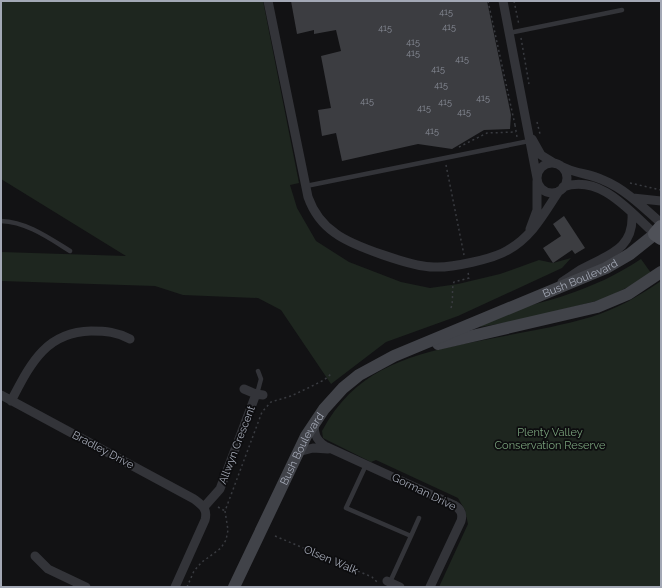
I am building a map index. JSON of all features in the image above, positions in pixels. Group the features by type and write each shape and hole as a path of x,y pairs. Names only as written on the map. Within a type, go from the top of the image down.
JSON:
{"main road":[{"name":"Bush Boulevard","path":"234,587 298,452 315,421 334,398 359,375 378,364 606,268 634,251 659,230"},
{"name":"Bush Boulevard","path":"411,350 566,316 597,307 628,294 661,272"}],"street":[{"path":"268,1 305,186 311,204 318,216 334,233 347,240 418,266 441,267 466,263 502,253 522,240 540,222 561,189 566,175 556,164"},
{"path":"503,1 537,179 538,201 535,218 532,226 522,240"},
{"path":"527,125 538,151 556,164 573,172 604,180 633,198 659,230"},
{"path":"556,164 543,165 538,171 537,179 541,188 547,192 578,183 591,185 610,194 632,214 659,230"},
{"path":"633,198 661,201"},
{"path":"550,291 581,270 608,257 619,249 630,233 632,214"},
{"path":"11,401 34,360 55,341 65,336 85,331 112,332 130,339"},
{"path":"244,389 259,394"},
{"name":"Allwyn Crescent","path":"204,507 220,488 259,394"},
{"name":"Bradley Drive","path":"1,395 194,499 204,507"},
{"path":"315,421 314,428 318,440 331,449"},
{"path":"298,452 315,448 331,449"},
{"name":"Gorman Drive","path":"331,449 454,505 460,510 462,514 461,521 430,587"},
{"path":"175,587 205,520 206,515 204,507"},
{"path":"35,556 48,569 86,587"},
{"path":"385,583 400,587"}],"lane":[{"path":"509,33 622,10"},
{"path":"305,186 529,141"},
{"path":"1,221 19,223 31,228 70,251"},
{"path":"258,371 261,379 259,394"},
{"path":"366,464 346,508 411,536"},
{"path":"385,583 420,518"}],"path":[{"path":"488,1 519,143"},
{"path":"514,1 530,90"},
{"path":"515,126 527,125 536,120 542,138"},
{"path":"458,148 488,133 516,132"},
{"path":"444,158 469,278 454,282 452,287 454,297 451,308"},
{"path":"626,182 641,187 661,190"},
{"path":"187,587 194,571 202,562 221,548 226,540 228,530 225,511 262,412 271,402 291,396 324,380 331,374"},
{"name":"Olsen Walk","path":"275,536 385,583"}],"green space":[{"path":"1,1 263,1 299,183 290,185 297,208 316,241 349,262 401,282 430,288 458,284 500,274 539,260 553,263 571,258 562,268 458,316 386,342 331,384 281,310 258,298 183,295 155,286 1,281 1,252 126,256 1,179"},
{"path":"641,259 651,273 634,284 604,299 521,320 480,327 509,312 586,288 614,275"},
{"name":"Plenty Valley Conservation Reserve","path":"661,281 661,587 439,587 468,524 465,510 458,498 376,460 371,462 323,438 322,431 335,411 349,394 365,381 382,370 400,362 441,349 591,317 628,302"}],"building":[{"path":"291,1 487,1 511,115 510,129 484,130 452,149 418,144 342,161 336,133 322,136 318,110 331,108 321,56 341,51 336,30 314,34 314,30 297,34"},
{"path":"564,216 585,248 575,254 572,250 553,263 543,248 561,236 553,224"}]}
